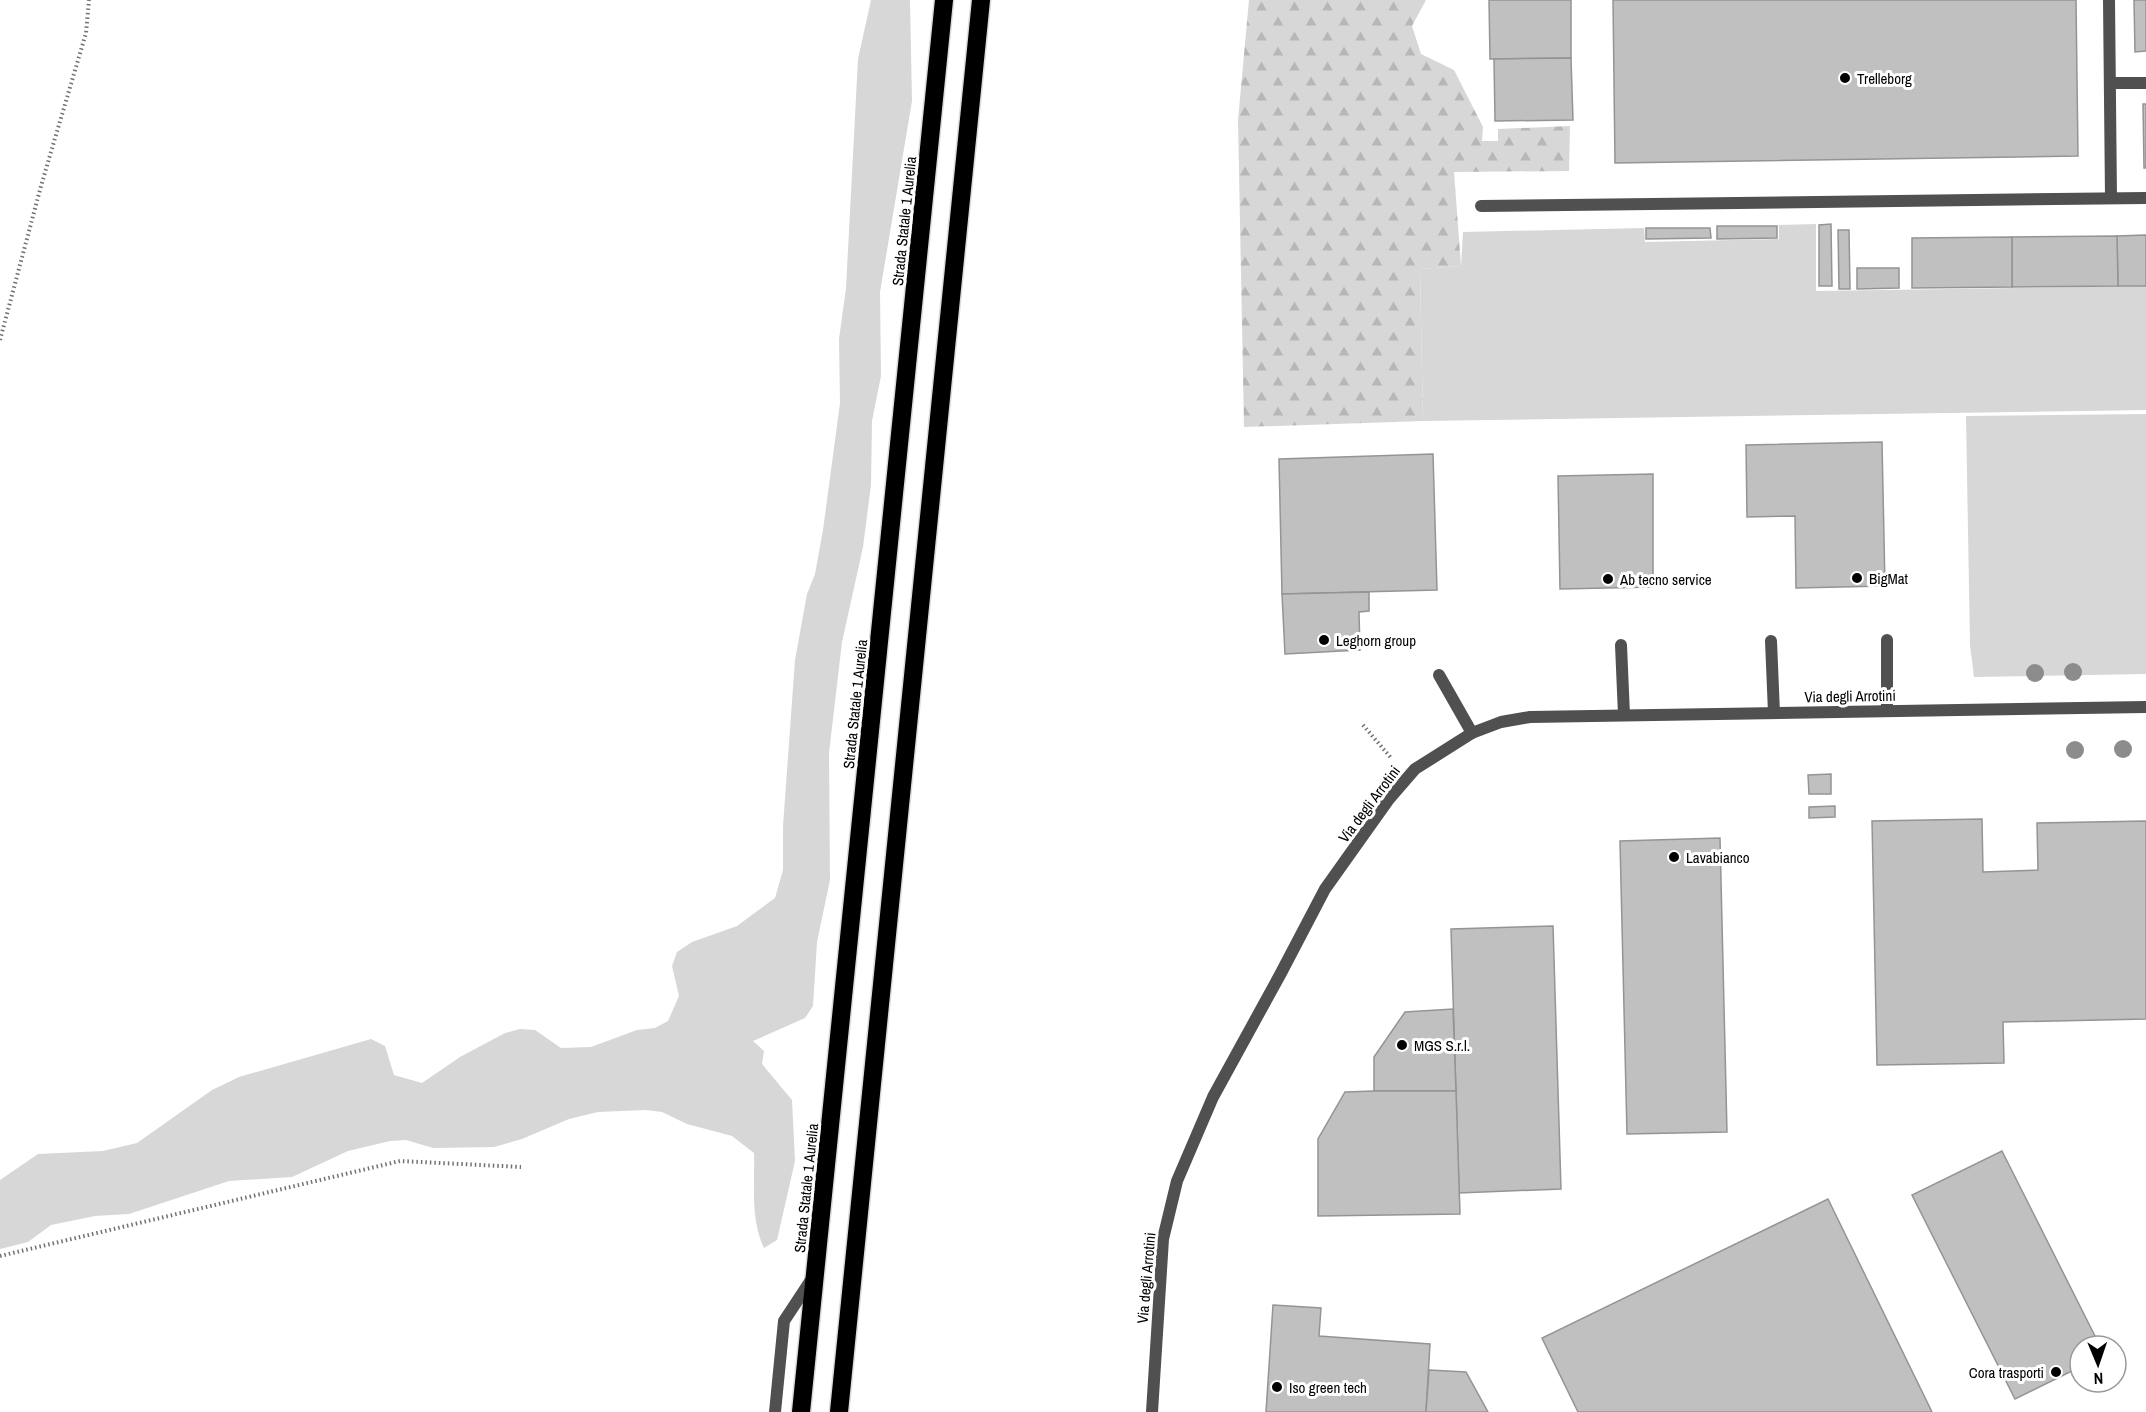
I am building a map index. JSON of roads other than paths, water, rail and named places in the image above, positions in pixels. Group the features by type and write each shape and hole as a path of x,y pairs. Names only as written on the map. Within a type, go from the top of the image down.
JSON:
{"highway":[{"name":"Strada Statale 1 Aurelia","path":"801,1412 944,0"},
{"path":"839,1412 981,0"}],"street":[{"path":"2109,0 2111,198"},
{"path":"2110,83 2146,83"},
{"path":"1481,206 2146,198"},
{"path":"1887,640 1887,711"},
{"path":"1772,641 1774,713"},
{"path":"1621,645 1624,715"},
{"path":"1439,675 1473,733"},
{"name":"Via degli Arrotini","path":"1152,1412 1162,1239 1177,1181 1213,1097 1324,890 1407,776 1444,749 1473,733 1500,722 1530,717 2146,707"},
{"path":"775,1412 784,1321 815,1274"}],"place":[{"name":"Trelleborg","path":"1845,78"},
{"name":"BigMat","path":"1857,578"},
{"name":"Ab tecno service","path":"1608,579"},
{"name":"Leghorn group","path":"1324,640"},
{"name":"Lavabianco","path":"1674,857"},
{"name":"MGS S.r.l.","path":"1402,1045"},
{"name":"Cora trasporti","path":"2056,1372"},
{"name":"Iso green tech","path":"1277,1387"}]}
